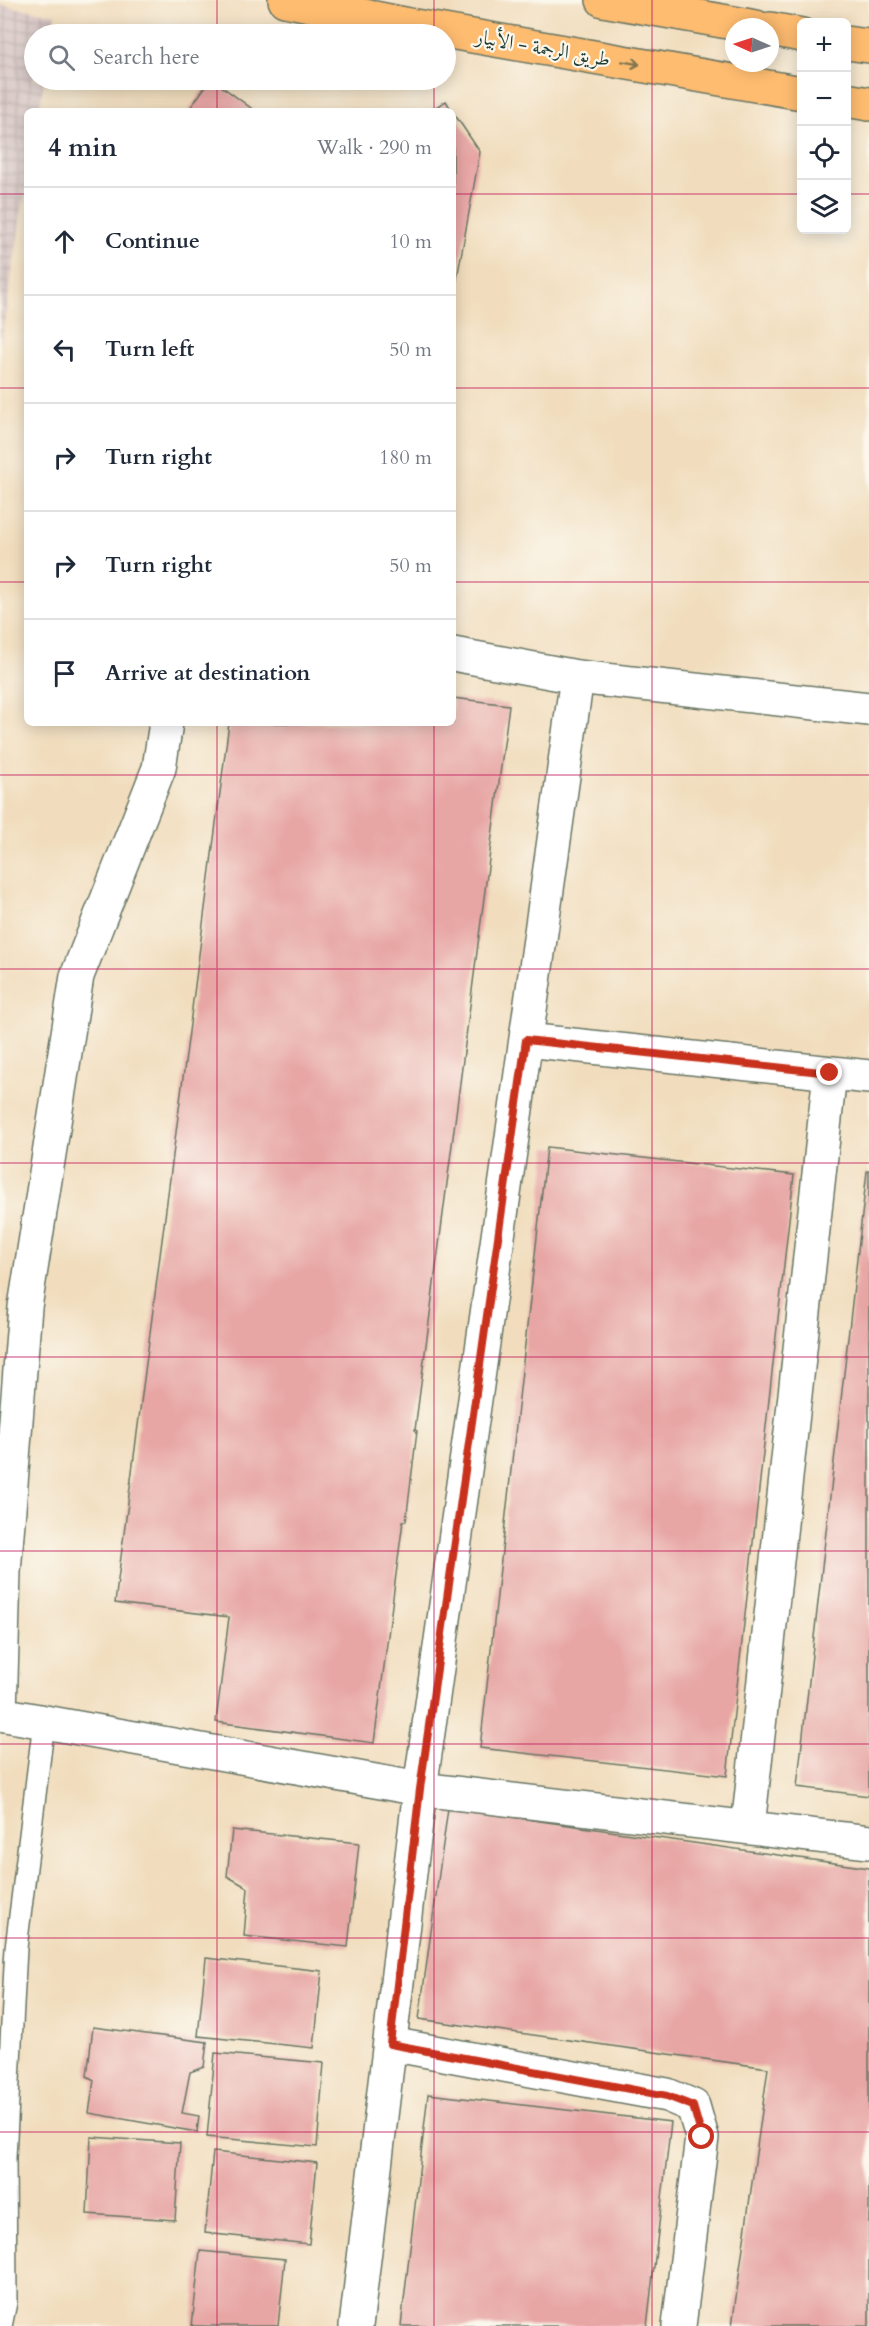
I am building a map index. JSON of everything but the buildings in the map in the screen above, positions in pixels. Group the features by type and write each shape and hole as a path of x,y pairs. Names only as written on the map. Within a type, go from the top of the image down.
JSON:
{"highway":[{"name":"طريق الرجمة - الأبيار","path":"285,0 404,24"},
{"path":"603,0 725,22"},
{"path":"779,31 797,34"},
{"name":"طريق الرجمة - الأبيار","path":"456,33 797,92"},
{"path":"851,44 869,46"},
{"path":"851,101 869,104"}],"street":[{"path":"456,655 577,677 869,709"},
{"path":"356,2326 420,1789 577,677"},
{"path":"166,726 159,768 77,976 25,1307 4,1572 0,1714 420,1789 869,1842"},
{"path":"526,1040 869,1077"},
{"path":"748,1827 830,1073"},
{"path":"390,2044 667,2096 693,2106 702,2137 679,2326"}],"lane":[{"path":"1,2326 6,2302 5,2157 16,1948 44,1722"}],"shaded area":[{"path":"0,5 55,14 54,24 24,24 24,90 42,90 39,108 24,108 24,201 0,346"}],"route":[{"path":"702,2137 693,2106 667,2096 390,2044 420,1789 526,1040 830,1073"}]}
